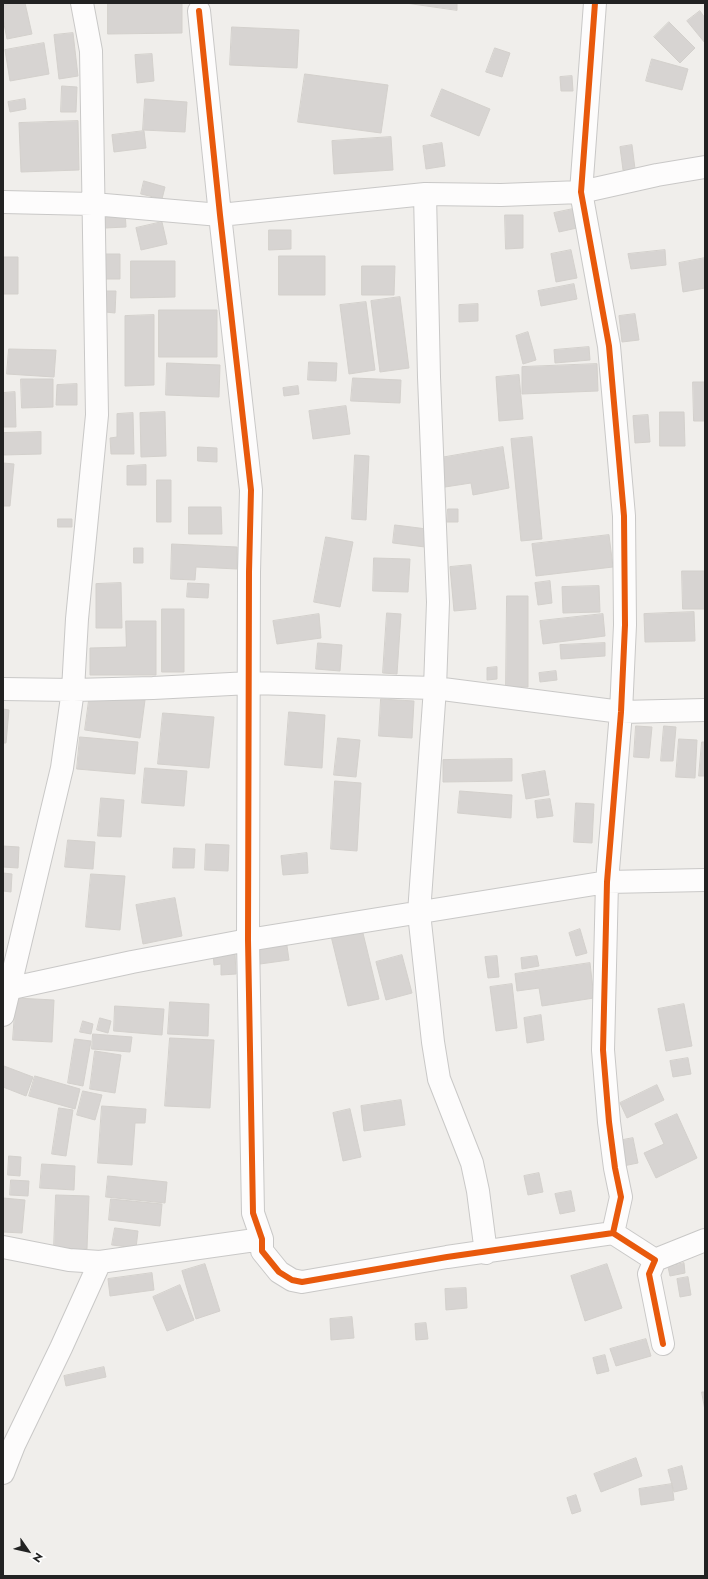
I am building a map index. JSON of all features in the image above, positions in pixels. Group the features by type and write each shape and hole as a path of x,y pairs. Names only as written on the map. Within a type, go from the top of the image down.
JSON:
{"street":[{"path":"3,1015 6,989 62,768 73,690 77,619 97,415 91,51 82,3"},
{"path":"595,3 582,192 609,346 624,516 625,625 621,712 607,882 604,1050 609,1122 615,1168 622,1197 613,1233"},
{"path":"199,11 251,490 248,940 253,1213 262,1239 262,1251 279,1272 292,1280 302,1282 613,1233 655,1260"},
{"path":"3,202 93,204 220,215 425,194 501,195 582,192 657,175 705,167"},
{"path":"425,194 429,362 438,602 435,688 419,913 433,1042 439,1079 472,1163 478,1191 486,1253"},
{"path":"3,689 73,690 250,683 435,688 621,712 705,710"},
{"path":"6,989 132,962 248,940 607,882 705,880"},
{"path":"3,1247 69,1260 100,1262 262,1239"},
{"path":"663,1344 649,1274 655,1260 705,1240"},
{"path":"3,1473 14,1445 61,1348 100,1262"}],"building":[{"path":"3,3 25,3 32,34 7,39 3,19"},
{"path":"108,3 182,3 182,33 108,34"},
{"path":"406,3 457,3 457,10"},
{"path":"700,11 705,18 705,43 687,21"},
{"path":"669,22 695,48 680,63 654,37"},
{"path":"232,27 299,30 297,68 230,65"},
{"path":"73,33 78,76 59,79 54,35"},
{"path":"44,43 49,74 10,81 5,50"},
{"path":"495,48 510,53 502,77 486,72"},
{"path":"152,54 154,81 137,83 135,55"},
{"path":"652,59 688,69 682,90 646,81"},
{"path":"305,74 388,85 381,133 298,122"},
{"path":"572,76 573,91 561,91 560,77"},
{"path":"62,86 77,87 76,112 61,112"},
{"path":"442,89 490,109 479,136 431,116"},
{"path":"25,99 26,109 10,112 8,102"},
{"path":"145,99 187,102 185,132 143,130"},
{"path":"78,121 79,170 21,172 19,123"},
{"path":"144,131 146,148 114,152 112,135"},
{"path":"391,137 393,170 334,174 332,141"},
{"path":"442,143 445,166 426,169 423,146"},
{"path":"632,145 635,169 623,170 620,147"},
{"path":"144,181 165,187 162,199 141,194"},
{"path":"573,209 577,228 559,232 554,213"},
{"path":"125,211 126,227 105,228 105,212"},
{"path":"505,215 523,215 523,248 506,249"},
{"path":"162,222 167,244 141,250 136,228"},
{"path":"269,230 291,230 291,249 269,250"},
{"path":"571,250 577,278 556,282 551,254"},
{"path":"665,250 666,265 631,269 628,254"},
{"path":"104,254 120,254 120,279 104,279"},
{"path":"279,256 325,256 325,295 279,295"},
{"path":"3,257 18,257 18,294 3,294"},
{"path":"705,258 705,288 683,292 679,263"},
{"path":"131,261 175,261 175,297 131,298"},
{"path":"362,266 395,266 394,295 362,295"},
{"path":"574,284 577,299 541,306 538,291"},
{"path":"106,291 116,291 115,313 105,312"},
{"path":"400,297 409,368 380,372 371,301"},
{"path":"366,302 375,370 349,374 340,305"},
{"path":"478,304 478,321 459,322 459,305"},
{"path":"159,310 217,310 217,357 159,357"},
{"path":"635,314 639,340 622,342 619,316"},
{"path":"154,315 154,385 125,386 125,316"},
{"path":"528,332 536,360 523,364 516,336"},
{"path":"589,347 590,360 555,363 554,350"},
{"path":"9,349 56,350 54,377 7,374"},
{"path":"309,362 337,363 336,381 308,380"},
{"path":"167,363 220,365 219,397 166,395"},
{"path":"597,364 598,391 522,394 522,367"},
{"path":"519,375 523,419 499,421 496,377"},
{"path":"353,378 401,380 400,403 351,401"},
{"path":"21,379 53,379 53,407 22,408"},
{"path":"693,382 705,382 705,421 694,421"},
{"path":"77,384 77,405 56,405 57,385"},
{"path":"298,386 299,394 284,396 283,388"},
{"path":"15,392 16,427 3,427 3,393"},
{"path":"346,406 350,434 313,439 309,411"},
{"path":"165,412 166,456 141,457 140,413"},
{"path":"660,412 684,412 685,446 660,446"},
{"path":"133,413 134,454 111,454 110,438 117,437 117,414"},
{"path":"648,415 650,442 635,443 633,416"},
{"path":"41,432 41,454 3,455 3,433"},
{"path":"532,437 542,539 521,541 511,439"},
{"path":"198,447 217,448 217,462 198,461"},
{"path":"503,447 509,488 473,495 471,483 445,487 440,458"},
{"path":"355,455 369,456 366,520 352,519"},
{"path":"3,463 14,464 10,506 3,506"},
{"path":"146,465 146,485 127,485 127,466"},
{"path":"157,480 171,480 171,522 157,522"},
{"path":"189,507 221,507 222,534 189,534"},
{"path":"448,509 458,509 458,522 447,522"},
{"path":"58,519 72,519 72,527 58,527"},
{"path":"395,525 427,529 425,547 393,543"},
{"path":"609,535 613,567 536,576 532,544"},
{"path":"326,537 353,542 340,607 314,602"},
{"path":"172,544 237,547 237,569 196,567 195,580 171,579"},
{"path":"134,548 143,548 143,563 134,563"},
{"path":"374,558 410,559 408,592 373,591"},
{"path":"471,565 476,609 454,611 450,567"},
{"path":"682,571 705,571 705,609 683,609"},
{"path":"550,581 552,603 538,605 535,583"},
{"path":"121,583 122,628 96,628 96,584"},
{"path":"188,583 209,584 208,598 187,597"},
{"path":"599,586 600,612 563,613 562,587"},
{"path":"507,596 528,596 528,687 506,687"},
{"path":"162,609 184,609 184,672 162,672"},
{"path":"694,612 695,641 645,642 644,614"},
{"path":"387,613 401,614 397,674 383,673"},
{"path":"319,614 321,638 277,644 273,621"},
{"path":"603,614 605,636 543,644 540,621"},
{"path":"126,621 156,621 156,675 90,675 90,648 126,647"},
{"path":"318,643 342,645 340,671 316,669"},
{"path":"605,643 605,656 561,659 560,645"},
{"path":"497,667 497,679 487,680 487,668"},
{"path":"556,671 557,680 540,682 539,673"},
{"path":"90,693 145,700 140,738 85,730"},
{"path":"381,699 414,701 412,738 379,736"},
{"path":"3,709 9,710 6,743 3,743"},
{"path":"289,712 325,715 322,768 285,765"},
{"path":"163,713 214,717 209,768 158,764"},
{"path":"636,726 652,727 649,758 634,757"},
{"path":"664,726 676,727 673,761 661,761"},
{"path":"80,737 138,742 135,774 77,769"},
{"path":"338,738 360,740 356,777 334,775"},
{"path":"679,739 697,740 695,778 676,777"},
{"path":"702,742 705,742 705,776 699,776"},
{"path":"512,759 512,781 443,782 443,760"},
{"path":"145,768 187,771 184,806 142,803"},
{"path":"545,771 549,795 526,799 522,775"},
{"path":"335,781 361,783 357,851 331,849"},
{"path":"460,791 512,795 511,818 458,813"},
{"path":"101,798 124,800 121,837 98,836"},
{"path":"550,799 553,816 537,818 535,801"},
{"path":"576,803 594,804 592,843 574,842"},
{"path":"68,840 95,842 93,869 65,867"},
{"path":"206,844 229,845 228,871 205,870"},
{"path":"3,846 19,847 18,868 3,867"},
{"path":"174,848 195,849 194,868 173,868"},
{"path":"307,853 308,873 283,875 281,856"},
{"path":"3,873 12,874 11,892 3,891"},
{"path":"91,874 125,876 120,930 86,927"},
{"path":"175,898 182,936 143,944 136,905"},
{"path":"361,925 379,999 348,1006 330,932"},
{"path":"580,929 587,953 576,956 569,933"},
{"path":"286,939 289,960 260,964 257,943"},
{"path":"235,952 236,974 221,975 221,964 214,965 213,953"},
{"path":"402,955 412,993 386,1000 376,962"},
{"path":"497,956 499,977 488,978 485,957"},
{"path":"537,956 539,966 522,969 521,958"},
{"path":"590,963 594,998 542,1006 539,988 517,991 515,974"},
{"path":"512,984 517,1028 496,1031 490,987"},
{"path":"16,998 54,1000 52,1042 13,1040"},
{"path":"170,1002 209,1004 208,1036 168,1034"},
{"path":"684,1004 692,1046 666,1051 658,1009"},
{"path":"115,1006 164,1009 162,1035 114,1031"},
{"path":"541,1015 544,1040 527,1043 524,1018"},
{"path":"100,1018 111,1021 108,1033 97,1030"},
{"path":"83,1021 93,1024 91,1034 80,1032"},
{"path":"93,1034 132,1037 130,1052 92,1049"},
{"path":"170,1038 214,1040 210,1108 165,1106"},
{"path":"75,1039 91,1041 83,1086 68,1083"},
{"path":"95,1051 121,1055 115,1093 90,1089"},
{"path":"688,1058 691,1074 673,1077 670,1061"},
{"path":"4,1066 33,1077 26,1096 3,1087"},
{"path":"35,1076 80,1089 75,1109 29,1096"},
{"path":"657,1085 664,1100 627,1118 620,1103"},
{"path":"83,1091 102,1095 95,1120 77,1115"},
{"path":"401,1100 405,1125 364,1131 361,1106"},
{"path":"102,1106 146,1109 145,1123 135,1123 132,1165 98,1163"},
{"path":"59,1108 73,1110 66,1156 52,1154"},
{"path":"350,1109 361,1157 343,1161 333,1113"},
{"path":"677,1114 697,1158 656,1178 644,1153 664,1144 655,1124"},
{"path":"633,1138 638,1163 623,1166 618,1141"},
{"path":"9,1156 21,1157 20,1176 8,1175"},
{"path":"42,1164 75,1166 74,1190 40,1188"},
{"path":"539,1173 543,1192 528,1195 524,1176"},
{"path":"108,1176 167,1182 165,1203 106,1197"},
{"path":"11,1180 29,1181 28,1196 10,1195"},
{"path":"571,1191 575,1211 560,1214 555,1194"},
{"path":"56,1195 89,1196 87,1249 54,1248"},
{"path":"3,1198 25,1200 22,1233 3,1232"},
{"path":"111,1199 162,1204 160,1226 109,1220"},
{"path":"115,1228 138,1231 136,1248 112,1245"},
{"path":"684,1263 685,1273 670,1276 668,1267"},
{"path":"205,1264 220,1311 196,1319 182,1271"},
{"path":"607,1264 622,1308 585,1321 571,1276"},
{"path":"152,1273 154,1290 110,1296 108,1279"},
{"path":"688,1277 691,1295 680,1297 677,1279"},
{"path":"180,1285 194,1320 167,1331 153,1297"},
{"path":"466,1288 467,1308 446,1310 445,1289"},
{"path":"352,1317 354,1338 331,1340 330,1319"},
{"path":"426,1323 428,1339 416,1340 415,1324"},
{"path":"646,1339 651,1356 616,1366 610,1349"},
{"path":"605,1355 609,1371 597,1374 593,1358"},
{"path":"104,1367 106,1377 66,1386 64,1376"},
{"path":"702,1392 705,1392 705,1410"},
{"path":"636,1458 642,1476 601,1492 594,1474"},
{"path":"682,1466 687,1489 674,1492 668,1470"},
{"path":"672,1484 674,1500 641,1505 639,1489"},
{"path":"576,1495 581,1511 572,1514 567,1498"}],"cycle path":[{"path":"595,3 581,192 609,346 624,516 625,625 621,712 607,882 603,1050 609,1122 615,1168 621,1197 613,1233 655,1260 649,1274 663,1344"},
{"path":"199,11 251,490 249,572 248,940 253,1213 262,1239 262,1251 279,1272 292,1280 302,1282 447,1257 613,1233"}]}
